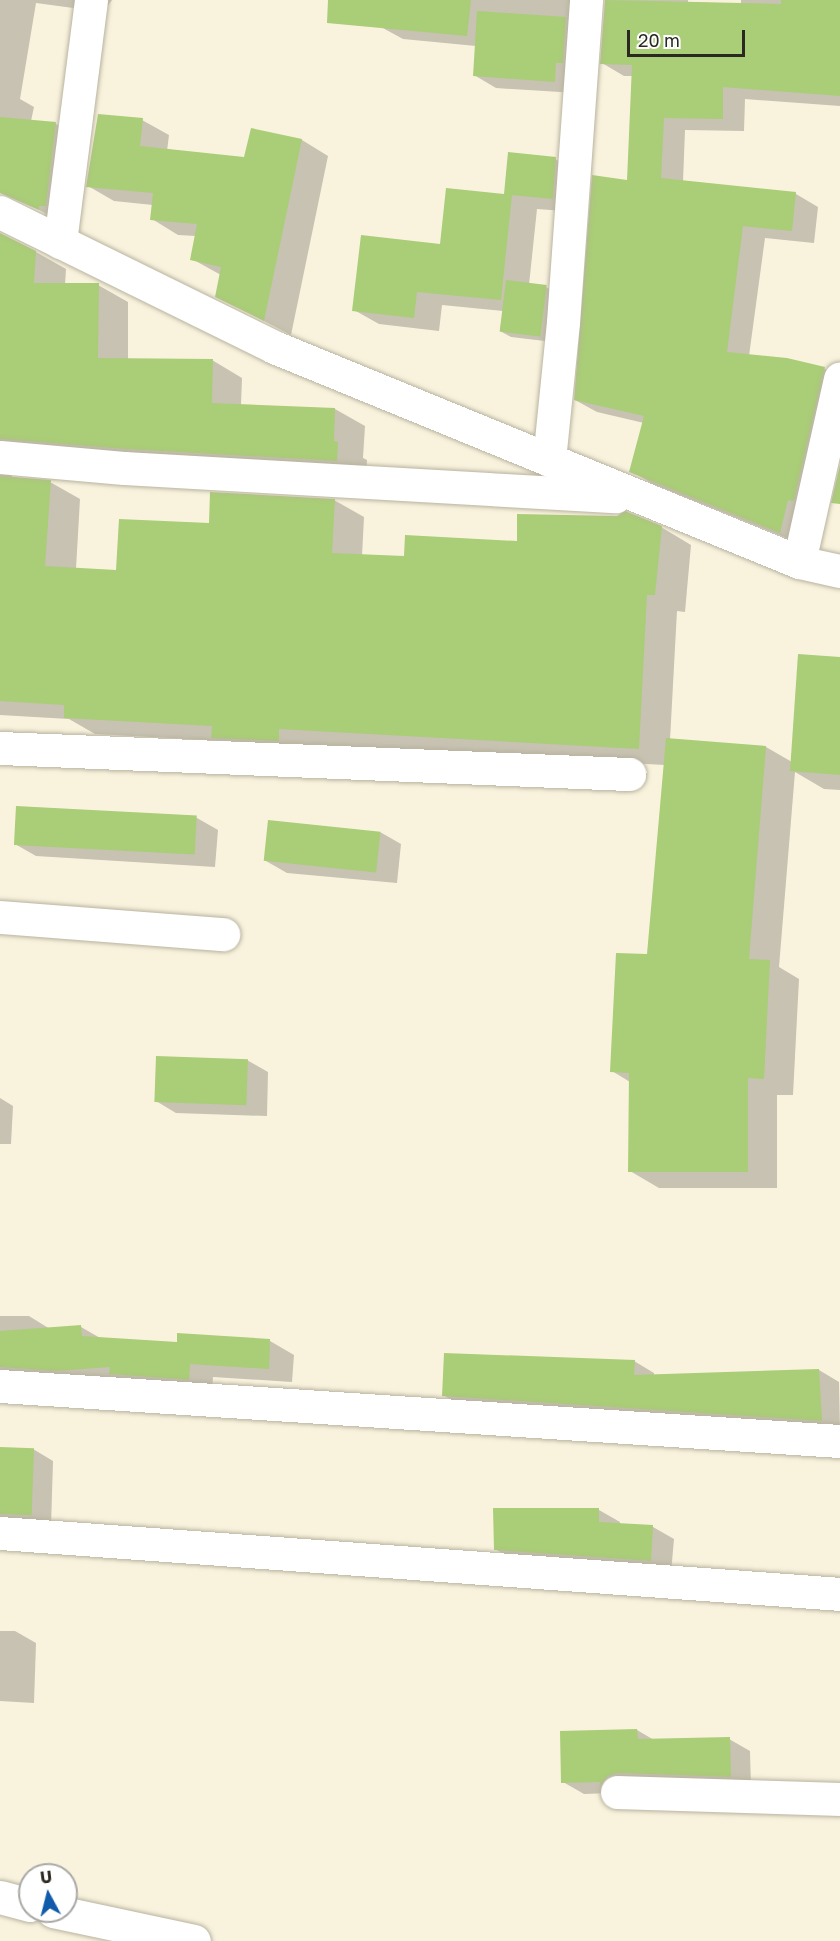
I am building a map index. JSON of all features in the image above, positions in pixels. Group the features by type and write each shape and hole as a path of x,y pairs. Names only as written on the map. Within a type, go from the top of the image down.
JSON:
{"street":[{"path":"60,242 91,0"},
{"path":"549,460 562,322 586,0"},
{"path":"0,212 274,347 799,562 840,571"},
{"path":"799,562 840,379"},
{"path":"0,457 124,468 641,497"},
{"path":"0,748 629,774"},
{"path":"0,917 223,934"},
{"path":"0,1386 840,1441"},
{"path":"0,1533 840,1594"},
{"path":"617,1792 840,1799"},
{"path":"0,1897 18,1902"},
{"path":"62,1923 194,1941"}],"building":[{"path":"328,0 471,0 467,36 327,23"},
{"path":"605,0 781,4 781,0 840,0 840,96 723,87 723,119 664,118 661,178 796,192 792,231 743,226 727,352 787,358 825,367 794,501 788,500 780,533 629,472 644,416 574,400 592,175 627,180 632,65 600,64"},
{"path":"477,11 566,17 563,63 556,63 555,82 473,76"},
{"path":"98,114 143,118 140,146 244,157 251,128 302,139 264,321 215,297 221,267 190,260 197,224 150,220 153,193 86,187"},
{"path":"0,117 56,122 46,206 39,206 39,210 0,193"},
{"path":"508,152 556,157 553,199 512,195 501,300 417,292 414,318 352,311 361,235 440,244 446,188 504,194"},
{"path":"0,233 36,251 34,283 99,283 98,358 213,359 212,403 335,408 334,441 338,442 337,461 125,449 0,439"},
{"path":"506,280 547,285 540,337 500,332"},
{"path":"840,465 840,504 831,503"},
{"path":"0,476 51,480 45,566 116,570 119,519 209,523 210,492 335,499 332,553 404,556 405,535 517,541 517,514 617,516 625,511 662,526 655,595 647,595 639,749 279,729 279,741 211,738 212,726 64,718 64,705 0,701"},
{"path":"798,654 840,657 840,775 790,771"},
{"path":"666,738 766,746 749,959 770,960 764,1079 748,1078 748,1172 628,1172 629,1073 610,1072 616,953 647,954"},
{"path":"16,806 197,815 195,854 14,845"},
{"path":"268,820 380,832 376,873 264,861"},
{"path":"156,1056 248,1059 246,1105 154,1102"},
{"path":"81,1325 82,1336 177,1342 177,1333 270,1339 269,1369 190,1364 189,1380 109,1374 110,1367 55,1371 0,1367 0,1331"},
{"path":"444,1353 635,1360 634,1375 819,1369 822,1421 442,1396"},
{"path":"0,1447 34,1448 32,1515 0,1514"},
{"path":"493,1508 599,1508 599,1522 653,1525 651,1561 494,1550"},
{"path":"637,1729 638,1739 730,1737 731,1777 618,1773 608,1776 600,1786 600,1782 561,1783 560,1731"}]}
